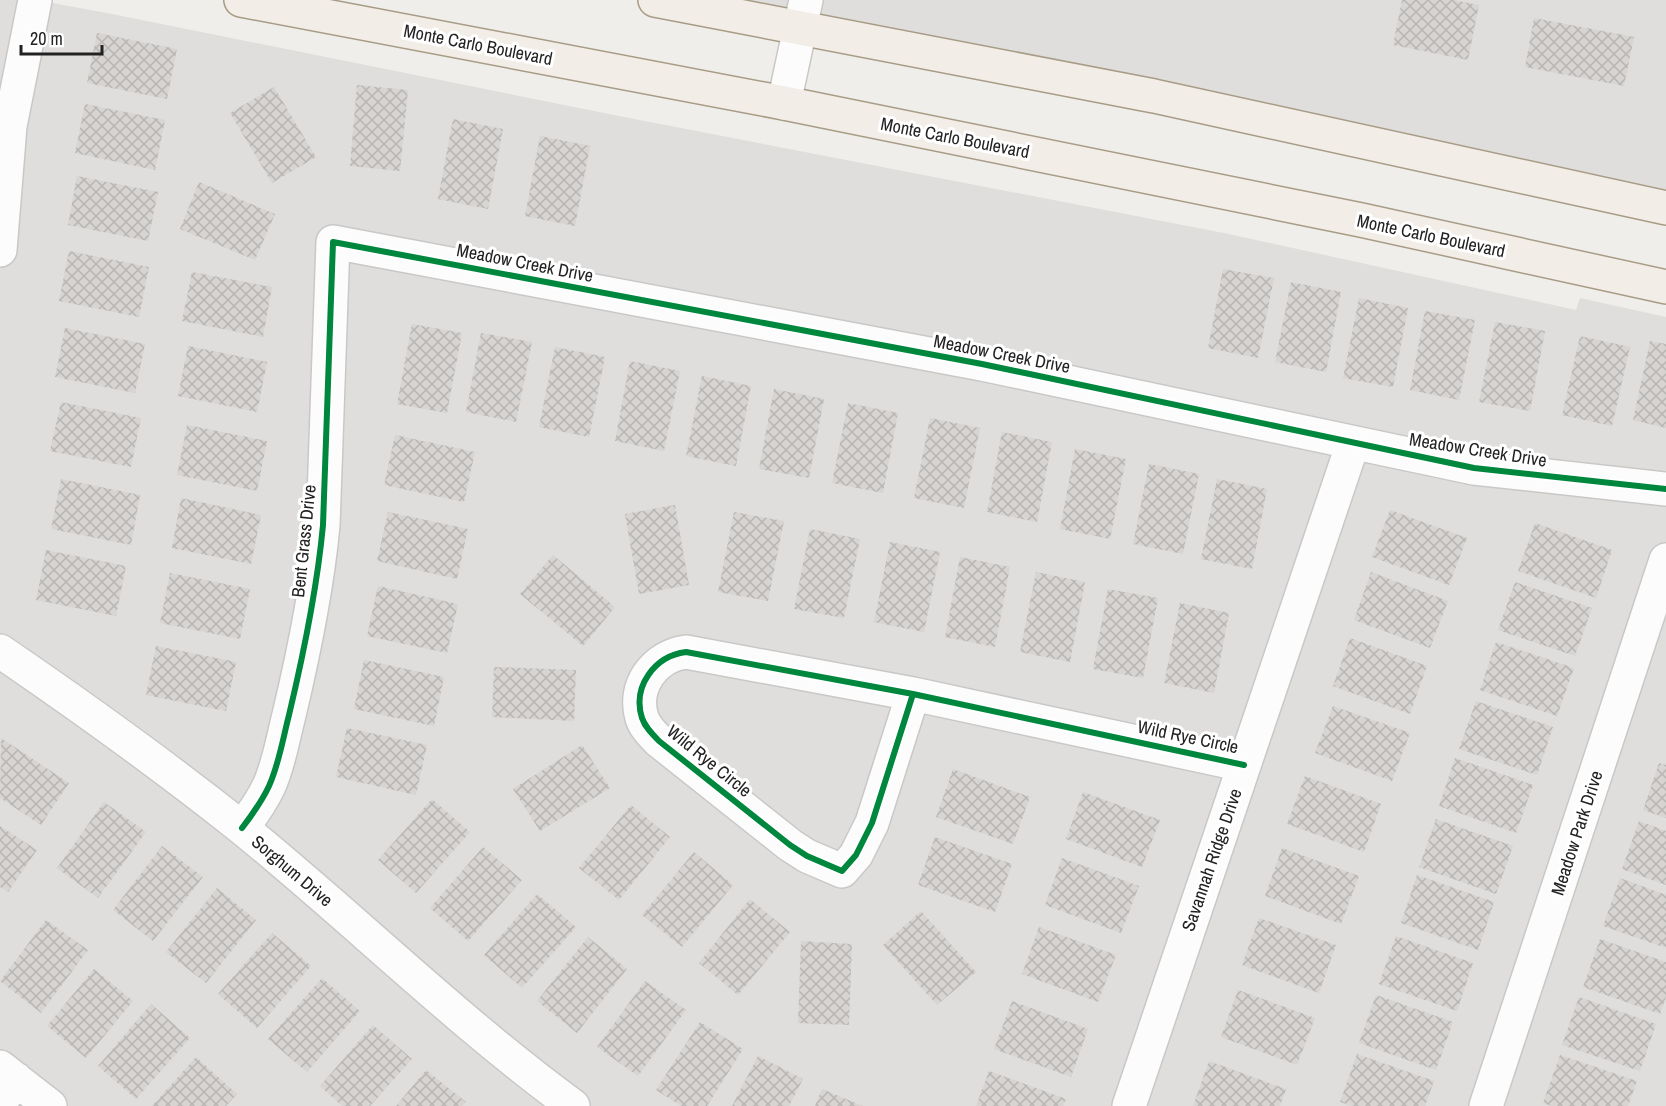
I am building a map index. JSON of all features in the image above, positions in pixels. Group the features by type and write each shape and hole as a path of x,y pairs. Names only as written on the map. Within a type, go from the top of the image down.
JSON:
{"main road":[{"name":"Monte Carlo Boulevard","path":"241,0 784,103 1361,220 1666,287"},
{"path":"655,0 803,14 1166,99 1666,208"}],"street":[{"path":"0,250 10,126 35,0"},
{"path":"784,103 803,14"},
{"name":"Meadow Creek Drive","path":"333,242 982,364 1474,468 1666,489"},
{"name":"Bent Grass Drive","path":"242,828 270,784 277,762 304,651 317,580 324,506 333,242"},
{"name":"Savannah Ridge Drive","path":"1129,1106 1353,443"},
{"name":"Meadow Park Drive","path":"1486,1106 1666,560"},
{"name":"Sorghum Drive","path":"0,651 88,712 242,828 465,1020 573,1106"},
{"name":"Wild Rye Circle","path":"913,694 872,823 856,855 842,871 807,856 790,845 659,741 643,719 640,705 641,691 652,669 673,653 686,652 913,694 1244,765"},
{"path":"5,1083 50,1106"}],"shaded area":[{"path":"0,0 36,0 107,13 619,116 1229,234 1576,310 1580,298 1666,317 1666,1106 0,1106"},
{"path":"708,0 1666,0 1666,195"}],"building":[{"path":"1402,0 1453,0 1479,5 1468,60 1393,45"},
{"path":"1534,18 1634,37 1624,86 1525,67"},
{"path":"97,33 177,49 167,99 87,83"},
{"path":"357,85 408,90 400,171 350,166"},
{"path":"274,87 316,157 272,183 230,113"},
{"path":"85,104 165,120 155,170 75,153"},
{"path":"453,119 503,129 488,209 438,199"},
{"path":"540,136 590,146 575,226 525,216"},
{"path":"77,176 158,192 148,241 68,225"},
{"path":"199,182 275,214 255,260 180,229"},
{"path":"69,251 149,267 139,317 59,301"},
{"path":"1223,269 1274,278 1258,358 1208,348"},
{"path":"192,272 272,287 263,337 182,321"},
{"path":"1291,282 1341,292 1326,372 1275,362"},
{"path":"1359,298 1408,308 1393,387 1343,378"},
{"path":"1425,311 1475,320 1459,400 1410,390"},
{"path":"1495,322 1545,331 1530,411 1479,402"},
{"path":"412,324 462,333 447,413 397,404"},
{"path":"65,328 145,344 135,393 55,377"},
{"path":"481,333 532,342 516,422 466,412"},
{"path":"1580,336 1630,347 1612,426 1562,415"},
{"path":"1650,341 1666,344 1666,428 1633,420"},
{"path":"188,346 267,362 257,412 178,396"},
{"path":"555,347 605,357 589,437 539,427"},
{"path":"630,361 680,371 664,451 615,441"},
{"path":"702,376 751,386 736,466 686,456"},
{"path":"774,389 824,399 809,478 759,469"},
{"path":"61,402 141,418 131,467 50,451"},
{"path":"848,403 898,413 883,493 832,483"},
{"path":"930,418 980,428 964,508 914,498"},
{"path":"187,425 267,441 257,491 177,475"},
{"path":"1002,432 1052,442 1037,522 987,512"},
{"path":"395,435 475,452 464,502 384,485"},
{"path":"1075,449 1126,459 1110,539 1060,529"},
{"path":"1149,464 1199,474 1183,554 1133,544"},
{"path":"61,479 140,495 131,545 51,529"},
{"path":"1217,479 1267,489 1252,569 1201,559"},
{"path":"181,498 261,515 251,564 172,548"},
{"path":"675,505 689,585 639,594 625,514"},
{"path":"1390,510 1467,538 1449,585 1372,557"},
{"path":"388,512 468,529 457,579 377,561"},
{"path":"734,512 784,521 768,601 718,592"},
{"path":"1535,523 1612,550 1596,598 1518,571"},
{"path":"810,529 860,539 844,618 794,609"},
{"path":"890,542 940,552 924,632 874,622"},
{"path":"46,550 126,566 116,616 36,600"},
{"path":"553,555 615,607 583,646 520,594"},
{"path":"960,557 1010,567 995,647 945,637"},
{"path":"1036,572 1085,582 1070,662 1020,652"},
{"path":"1371,572 1448,601 1430,648 1354,620"},
{"path":"170,573 250,589 240,639 160,623"},
{"path":"1515,582 1592,608 1575,656 1498,630"},
{"path":"378,586 458,604 447,653 367,636"},
{"path":"1108,589 1158,598 1143,678 1093,669"},
{"path":"1180,603 1229,613 1214,693 1164,683"},
{"path":"1350,638 1427,666 1410,714 1333,686"},
{"path":"1496,642 1574,668 1557,716 1480,690"},
{"path":"156,646 236,662 226,711 146,695"},
{"path":"364,660 444,677 434,726 354,709"},
{"path":"494,667 576,670 574,721 492,717"},
{"path":"1476,701 1553,727 1537,775 1459,749"},
{"path":"1333,706 1410,733 1392,781 1315,753"},
{"path":"347,728 427,745 416,795 336,777"},
{"path":"1,738 69,783 41,825 0,798"},
{"path":"582,745 610,788 540,831 513,789"},
{"path":"1455,758 1533,785 1516,833 1439,806"},
{"path":"1659,763 1666,765 1666,818 1643,810"},
{"path":"953,769 1030,797 1013,844 936,817"},
{"path":"1305,776 1381,804 1364,852 1287,824"},
{"path":"1083,792 1160,820 1142,867 1066,839"},
{"path":"432,799 470,832 416,893 378,860"},
{"path":"104,802 146,832 98,898 57,868"},
{"path":"631,805 670,837 619,900 579,868"},
{"path":"1436,819 1513,846 1496,894 1419,867"},
{"path":"1639,821 1666,831 1666,885 1622,869"},
{"path":"0,826 37,850 8,892 0,887"},
{"path":"935,837 1012,864 995,912 918,885"},
{"path":"162,846 203,877 153,941 113,910"},
{"path":"483,847 522,880 468,941 430,908"},
{"path":"1282,848 1359,876 1341,924 1265,896"},
{"path":"694,852 733,885 682,947 642,915"},
{"path":"1062,858 1139,886 1121,933 1045,905"},
{"path":"1417,875 1494,902 1478,950 1401,923"},
{"path":"1620,878 1666,895 1666,948 1603,926"},
{"path":"217,888 256,920 206,983 166,952"},
{"path":"537,894 576,927 522,988 484,955"},
{"path":"750,899 790,932 738,995 699,963"},
{"path":"921,911 976,972 937,1005 883,945"},
{"path":"1259,918 1336,945 1319,993 1242,965"},
{"path":"46,920 88,950 41,1013 0,981"},
{"path":"1039,927 1116,955 1098,1002 1022,974"},
{"path":"272,933 311,966 257,1028 218,994"},
{"path":"1396,936 1473,963 1457,1011 1379,984"},
{"path":"588,937 627,969 577,1033 537,1001"},
{"path":"1600,939 1666,962 1666,997 1660,1014 1583,987"},
{"path":"801,941 852,944 849,1025 798,1023"},
{"path":"94,969 133,1001 86,1058 47,1026"},
{"path":"322,978 360,1011 307,1072 268,1039"},
{"path":"645,981 686,1010 638,1076 597,1047"},
{"path":"1238,990 1315,1018 1297,1065 1221,1037"},
{"path":"1376,995 1453,1022 1436,1070 1359,1043"},
{"path":"1579,997 1656,1024 1640,1071 1562,1045"},
{"path":"1012,1001 1088,1029 1071,1077 994,1049"},
{"path":"151,1004 190,1038 136,1099 98,1066"},
{"path":"700,1022 743,1049 707,1106 681,1106 656,1090"},
{"path":"373,1025 412,1059 370,1106 342,1106 320,1086"},
{"path":"1357,1054 1434,1081 1425,1106 1352,1106 1340,1102"},
{"path":"1560,1055 1637,1081 1628,1106 1552,1106 1543,1103"},
{"path":"758,1056 803,1079 789,1106 732,1106"},
{"path":"196,1057 237,1094 226,1106 152,1106"},
{"path":"1209,1061 1286,1089 1280,1106 1193,1106"},
{"path":"426,1070 466,1102 462,1106 396,1106"},
{"path":"989,1071 1066,1099 1063,1106 976,1106"},
{"path":"822,1089 863,1106 815,1106"}],"cycle path":[{"path":"242,828 266,792 278,760 314,597 323,525 333,242 982,364 1474,468 1666,489"},
{"path":"913,694 872,823 856,855 842,871 807,856 790,845 659,741 645,724 640,706 643,684 649,674 665,660 686,652 913,694 1244,765"}]}
